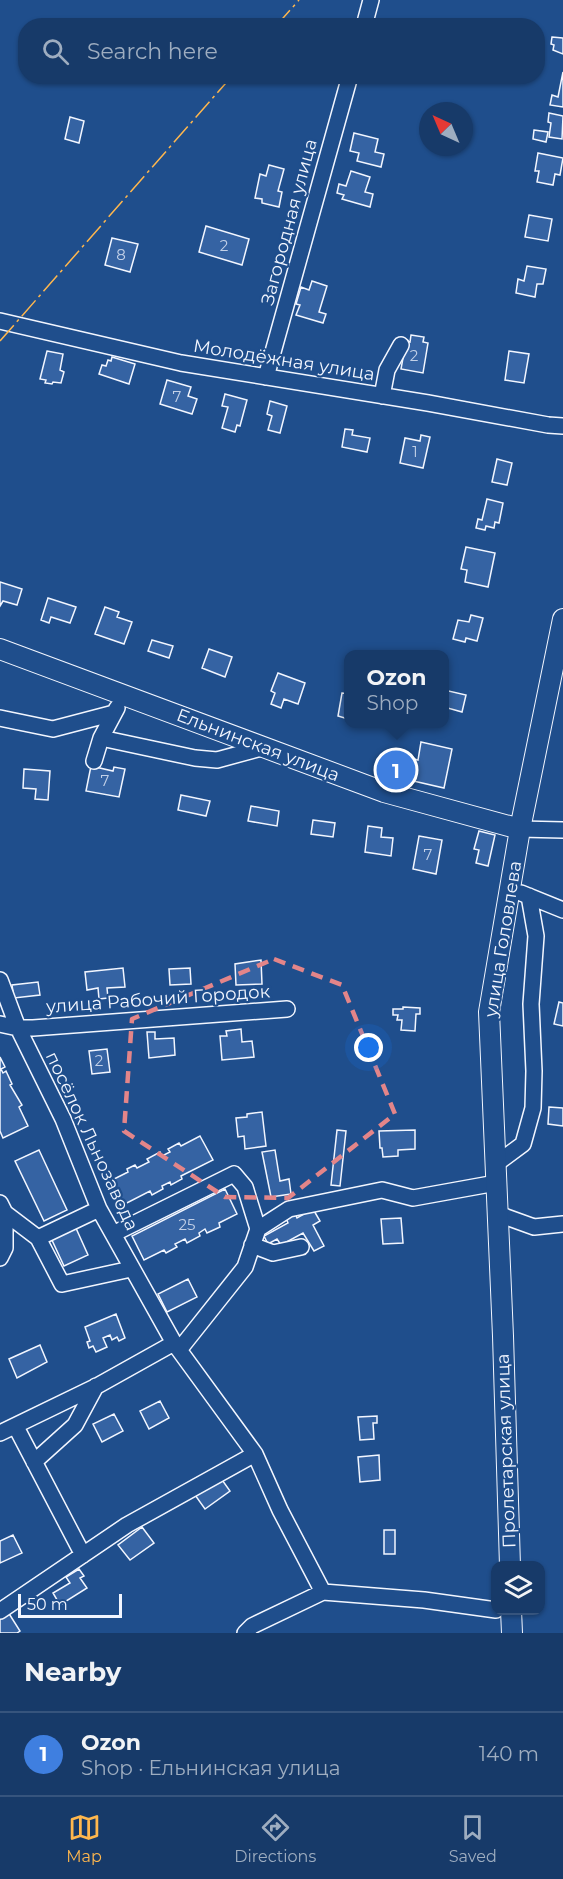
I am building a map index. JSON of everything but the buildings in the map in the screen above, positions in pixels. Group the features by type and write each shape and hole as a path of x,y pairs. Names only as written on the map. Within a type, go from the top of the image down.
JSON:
{"main road":[{"name":"улица Головлева","path":"503,1336 489,1012 520,829 563,619"},
{"name":"Ельнинская улица","path":"0,649 384,792 520,829"},
{"name":"Пролетарская улица","path":"503,1336 510,1561"},
{"path":"505,1615 512,1633"}],"street":[{"path":"366,18 371,0"},
{"name":"Загородная улица","path":"266,377 348,84"},
{"name":"Молодёжная улица","path":"0,321 181,363 563,426"},
{"path":"382,396 387,370 401,345"},
{"path":"94,761 101,738 124,695"},
{"path":"0,718 53,729 114,713"},
{"path":"101,738 195,758 218,760 265,747"},
{"path":"520,829 563,830"},
{"path":"510,888 563,910"},
{"path":"0,1433 176,1347 244,1267 258,1229 289,1209 382,1190 413,1198 496,1174 523,1144 533,1108 531,1004 536,936 529,896"},
{"name":"посёлок Льнозавода","path":"0,980 25,1028 99,1209 112,1234 176,1347 255,1454 280,1510 323,1592"},
{"name":"улица Рабочий Городок","path":"0,1024 25,1028 287,1009"},
{"path":"112,1234 234,1174 245,1187 258,1229"},
{"path":"2,1208 38,1238 62,1284 131,1269"},
{"path":"0,1258 5,1248 2,1208"},
{"path":"38,1238 99,1209"},
{"path":"498,1214 534,1227 563,1224"},
{"path":"252,1245 273,1253 301,1247"},
{"path":"34,1462 75,1425 97,1386"},
{"path":"16,1426 83,1555"},
{"path":"0,1611 127,1525 255,1454"},
{"path":"250,1631 323,1592 424,1600 491,1609"}],"highlighted area":[{"path":"274,959 342,985 395,1114 288,1198 225,1197 124,1131 132,1019"}],"power":[{"path":"283,18 299,0"},
{"path":"0,341 225,84"}],"place":[{"name":"Ozon","path":"396,770"}]}
